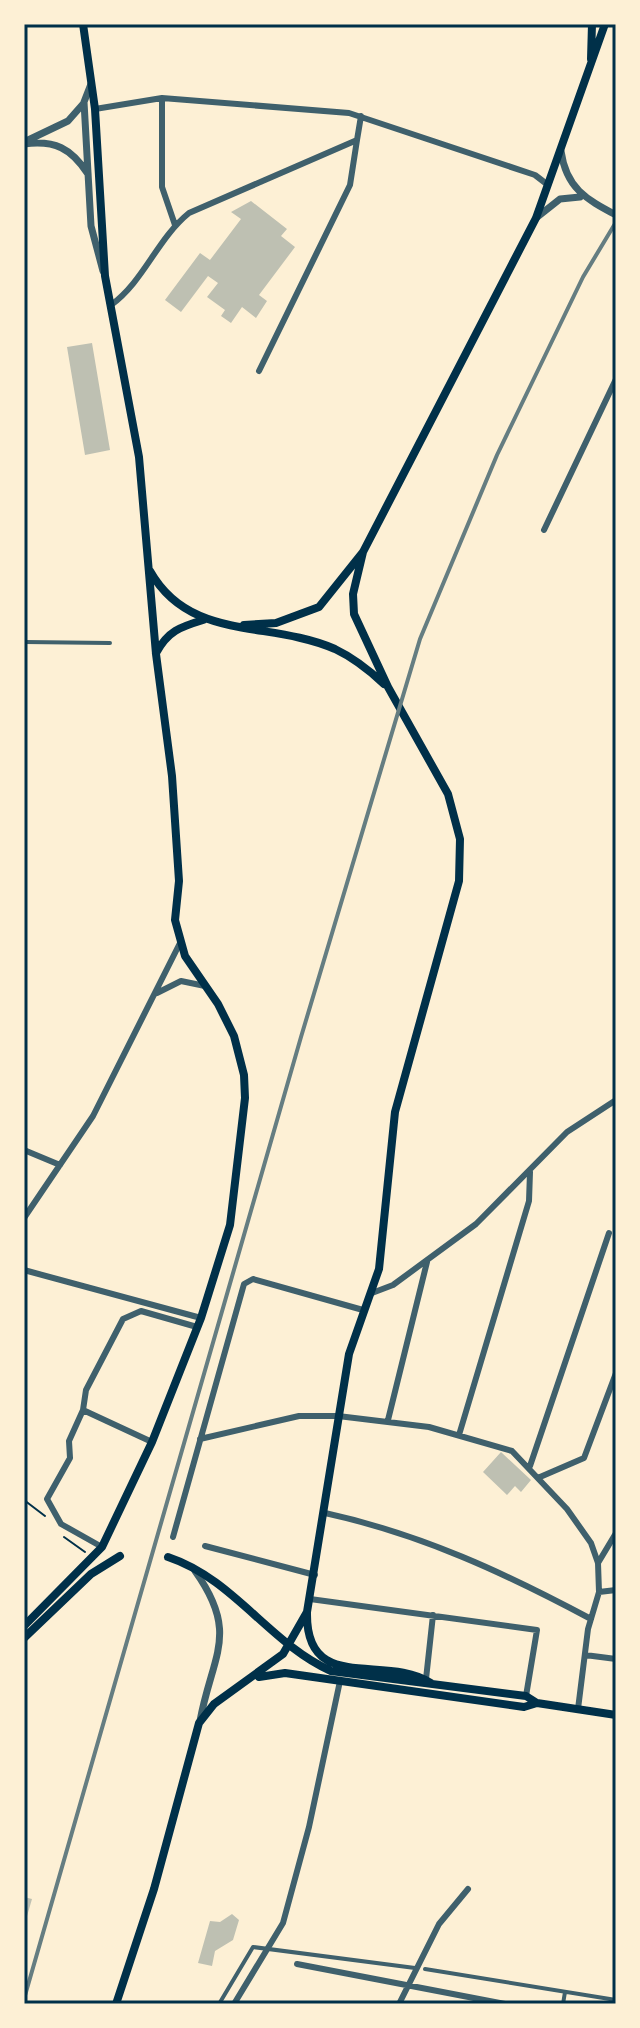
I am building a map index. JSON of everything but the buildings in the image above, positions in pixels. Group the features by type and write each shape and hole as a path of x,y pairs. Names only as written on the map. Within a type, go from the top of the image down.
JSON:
{"main road":[{"path":"24,1626 102,1547 152,1442 199,1322 230,1225 245,1098 244,1075 234,1036 180,943 172,776 156,654 139,457 105,276 95,109 83,24"},
{"path":"591,66 592,24"},
{"path":"244,625 276,623 319,607 333,594 363,552 536,218 605,24"},
{"path":"363,552 353,594 354,614 388,687 448,794 460,839 459,881 395,1112 379,1269 349,1354 307,1612 307,1634 319,1656 332,1663 526,1696 537,1703 616,1715"},
{"path":"149,569 173,603 203,620 244,625 332,647 362,663 388,687"},
{"path":"156,654 166,636 178,627 203,620"},
{"path":"24,1638 91,1574 120,1556"},
{"path":"168,1557 207,1573 278,1638 312,1662 331,1671 428,1681"},
{"path":"116,2004 154,1889 199,1723 214,1704 283,1654 307,1612"},
{"path":"251,1680 285,1673 524,1707 537,1703"}],"street":[{"path":"24,143 68,121 84,102 91,84"},
{"path":"162,98 162,187 175,225"},
{"path":"95,109 162,98 361,116 535,175 548,185"},
{"path":"84,102 91,226 105,276"},
{"path":"259,371 350,185 361,116"},
{"path":"111,305 124,296 175,225 200,206 357,140"},
{"path":"24,143 60,145 77,157 88,174"},
{"path":"561,151 570,183 583,197 616,215"},
{"path":"536,218 560,199 583,197"},
{"path":"544,530 616,379"},
{"path":"25,642 110,643"},
{"path":"24,1218 93,1116 180,943"},
{"path":"154,996 181,981 207,987"},
{"path":"372,1293 393,1285 476,1224 567,1132 616,1100"},
{"path":"24,1150 60,1165"},
{"path":"459,1435 529,1201 530,1172"},
{"path":"530,1466 609,1233"},
{"path":"388,1420 427,1262"},
{"path":"24,1270 199,1322"},
{"path":"173,1537 244,1284 253,1279 363,1310"},
{"path":"102,1547 61,1524 47,1499 70,1458 69,1441 83,1410 86,1390 123,1319 141,1311 199,1322"},
{"path":"540,1477 584,1458 616,1373"},
{"path":"83,1410 152,1442"},
{"path":"200,1439 299,1416 338,1416 388,1420 459,1435 512,1451 540,1477 591,1543 598,1563 599,1592 591,1619 578,1709"},
{"path":"325,1513 398,1531 451,1551 503,1572 591,1619"},
{"path":"598,1563 616,1533"},
{"path":"205,1546 315,1575"},
{"path":"189,1564 215,1602 221,1623 221,1645 199,1723"},
{"path":"599,1592 616,1590"},
{"path":"310,1599 537,1630 526,1696"},
{"path":"428,1681 433,1615"},
{"path":"585,1655 616,1659"},
{"path":"234,2004 283,1923 306,1841 340,1681"},
{"path":"399,2004 439,1924 468,1889"},
{"path":"219,2004 253,1947 415,1968"},
{"path":"297,1964 505,2004"},
{"path":"425,1969 616,2000"},
{"path":"563,2004 565,1992"}],"path":[{"path":"24,1500 42,1514"},
{"path":"63,1537 86,1552"}],"railway":[{"path":"24,1999 301,1037 420,639 497,455 583,277 616,222"}]}
